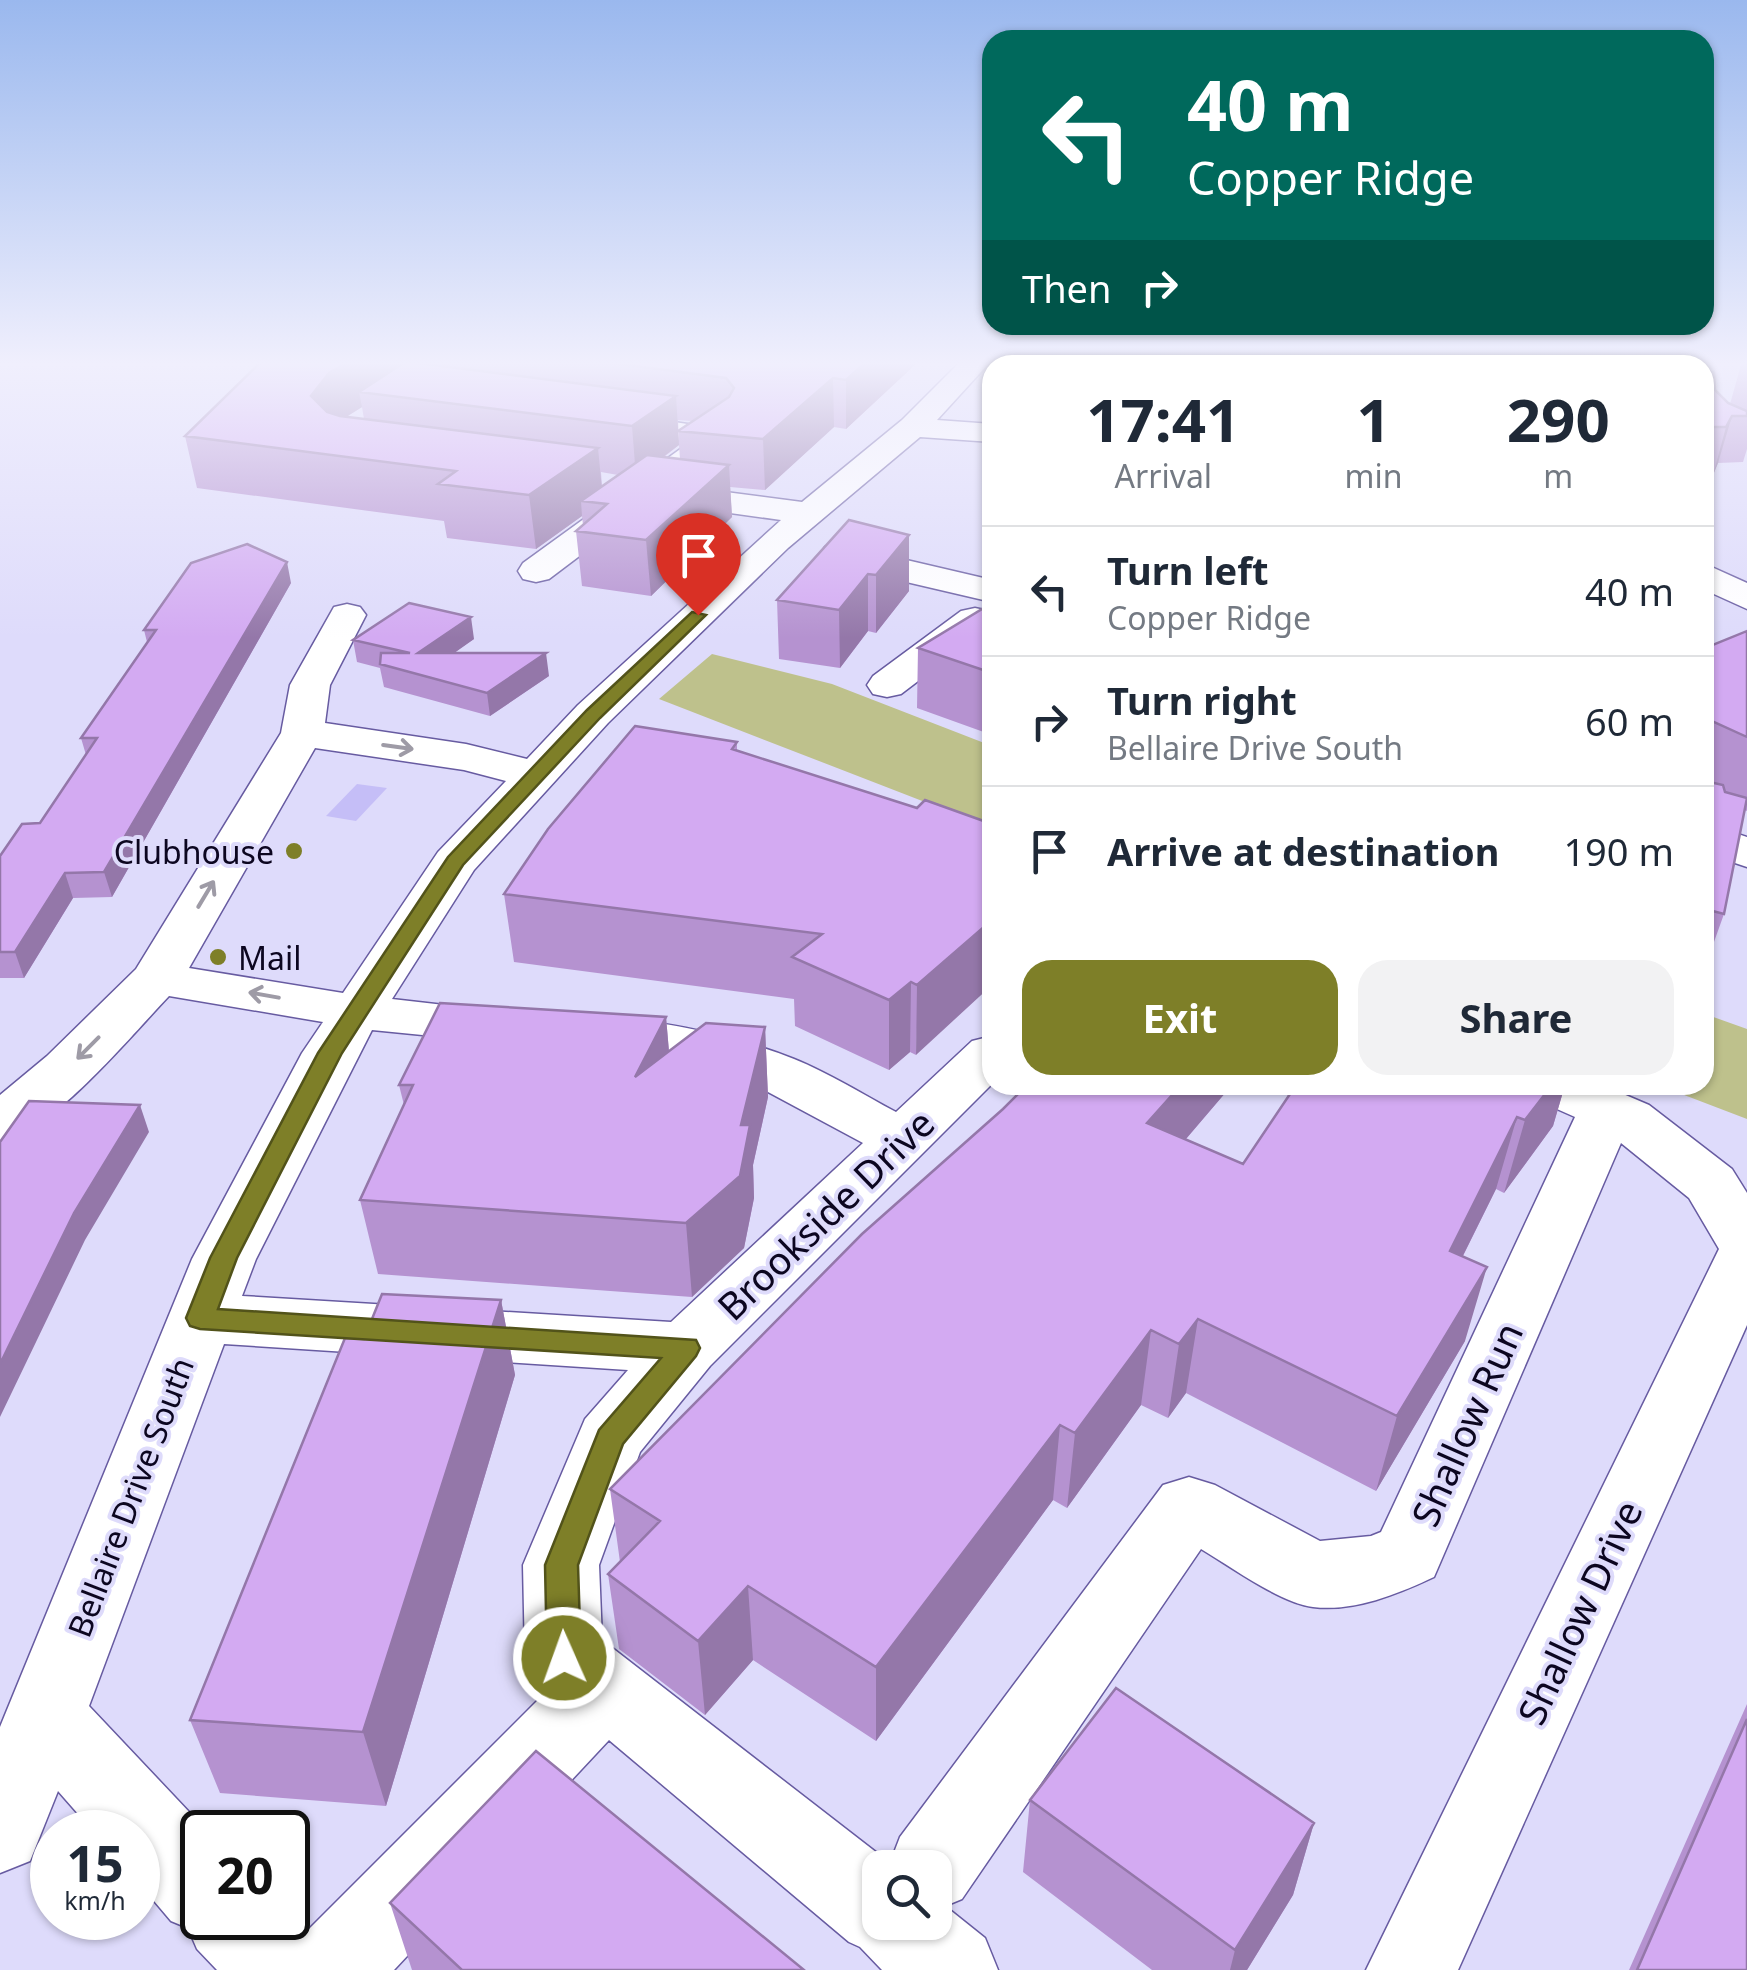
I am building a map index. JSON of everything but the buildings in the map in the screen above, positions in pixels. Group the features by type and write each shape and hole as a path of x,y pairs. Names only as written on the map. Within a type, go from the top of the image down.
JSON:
{"street":[{"path":"536,571 692,454"},
{"name":"Bellaire Drive South","path":"0,1830 224,1258 330,1053 455,862 536,775 612,721 792,527 880,454"},
{"path":"605,486 642,491 792,527 982,588"},
{"path":"1714,579 1747,598"},
{"path":"887,685 982,614"},
{"path":"0,1125 67,1069 157,978 302,733 310,685 347,615"},
{"path":"302,733 466,756 536,775"},
{"path":"1714,840 1747,853"},
{"path":"157,978 360,1012 672,1042 773,1070 902,1140"},
{"name":"Brookside Drive","path":"606,1687 564,1658 561,1565 610,1438 686,1348 982,1063"},
{"name":"Shallow Drive","path":"1410,1970 1743,1272 1710,1184 1629,1120 1580,1097"},
{"name":"Shallow Run","path":"945,1850 1189,1507 1313,1574 1378,1568 1408,1554 1580,1097"},
{"path":"200,1318 686,1348"},
{"path":"332,1970 606,1687 862,1896"},
{"path":"45,1716 180,1866"},
{"path":"250,1940 280,1970"},
{"path":"916,1940 952,1970"}],"green space":[{"path":"712,654 832,684 982,742 982,824 659,699"},
{"path":"1714,1017 1747,1029 1747,1119 1684,1095 1714,1095"}],"shaded area":[{"path":"357,784 387,788 356,821 326,816"}],"place":[{"name":"Clubhouse","path":"294,851"},
{"name":"Mail","path":"218,957"}],"route":[{"path":"564,1658 561,1565 610,1438 686,1348 200,1318 224,1258 330,1053 455,862 594,714 698,615"}]}
